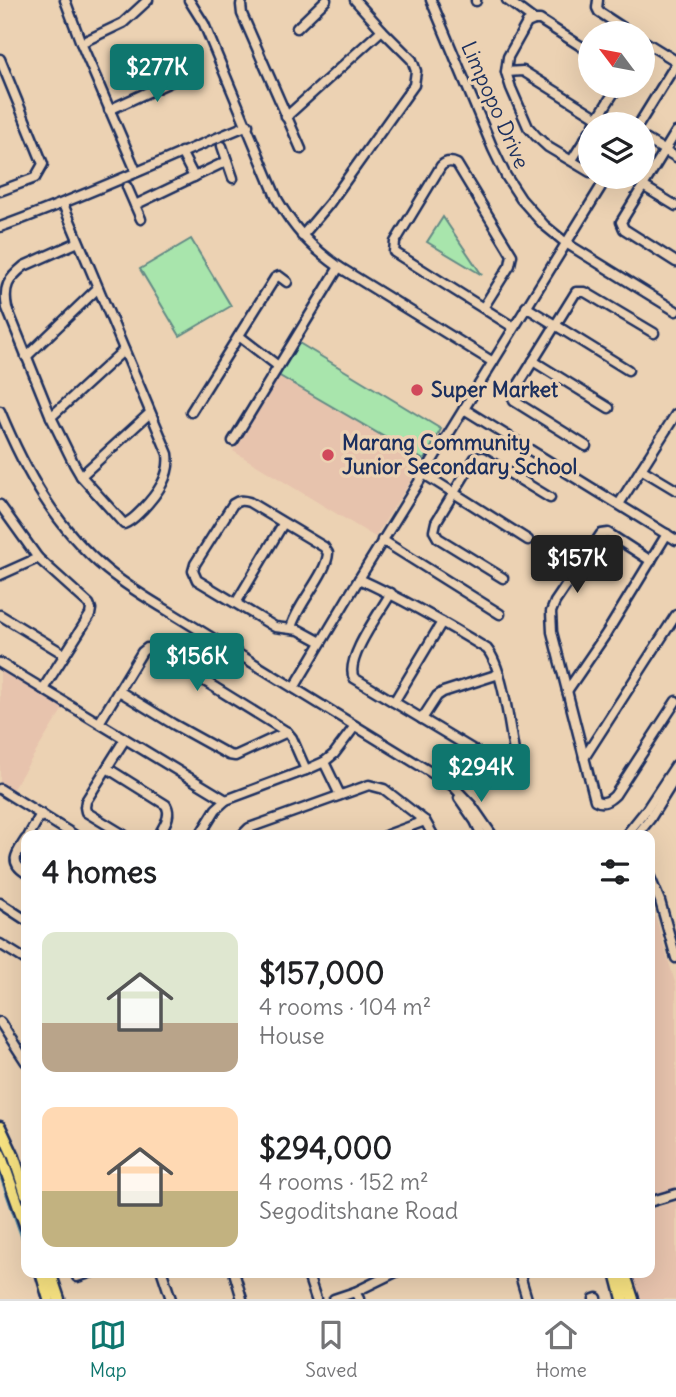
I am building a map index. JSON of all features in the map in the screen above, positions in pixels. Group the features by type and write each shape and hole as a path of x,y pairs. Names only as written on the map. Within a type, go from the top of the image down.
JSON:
{"main road":[{"path":"0,1127 14,1157 21,1185"},
{"path":"0,1154 21,1187"},
{"path":"14,1157 21,1165"},
{"path":"43,1278 49,1299"},
{"path":"52,1278 59,1299"},
{"path":"617,1278 623,1299"},
{"path":"626,1278 633,1299"}],"street":[{"path":"65,0 136,171"},
{"path":"81,43 123,23 148,0"},
{"path":"189,0 204,24 277,198 302,236 339,267 493,362"},
{"path":"242,0 242,14 301,149"},
{"path":"297,27 326,0"},
{"path":"302,236 329,204 414,85 416,71 412,60 355,0"},
{"name":"Limpopo Drive","path":"431,0 493,149 521,199 544,225 566,243 676,311"},
{"path":"507,0 534,20"},
{"path":"598,0 598,12 612,21"},
{"path":"578,44 540,20 534,20 527,23 508,57 506,72 528,127 542,143 578,164"},
{"path":"286,117 382,30"},
{"path":"646,112 676,63 655,49"},
{"path":"0,59 43,164 36,178 0,191"},
{"path":"109,110 194,71"},
{"path":"506,72 523,71 583,112"},
{"path":"0,228 248,125"},
{"path":"655,165 676,132"},
{"path":"655,145 676,157"},
{"path":"222,146 233,178"},
{"path":"572,160 578,150"},
{"path":"181,152 194,177"},
{"path":"135,205 227,161"},
{"path":"483,308 510,265 512,255 457,164 446,162 441,166 393,249 396,254 513,327"},
{"path":"127,187 141,219"},
{"path":"294,688 597,189"},
{"path":"641,189 622,220 622,227 676,261"},
{"path":"648,189 676,206"},
{"path":"63,204 168,454 168,471 154,497 130,522 124,524 81,476 51,417 7,308 5,289 8,282 24,266 78,242"},
{"path":"233,442 339,267"},
{"path":"191,412 275,278 279,276 287,282"},
{"path":"26,357 98,288"},
{"path":"586,446 514,401 512,395 576,292 585,292 654,333"},
{"path":"526,307 628,370"},
{"path":"239,336 278,366"},
{"path":"51,417 124,350"},
{"path":"533,361 609,408"},
{"path":"464,409 676,540"},
{"path":"0,411 3,427 41,494 68,531 96,560 142,594 453,786 472,806 489,830"},
{"path":"81,476 150,413"},
{"path":"619,504 676,414"},
{"path":"503,579 438,538 434,531 436,522 475,458 479,456 550,498"},
{"path":"641,469 676,490"},
{"path":"424,474 528,540"},
{"path":"291,628 299,608 327,562 328,553 324,547 249,502 237,501 195,564 193,570 197,580 275,627 291,628 321,642"},
{"path":"0,505 38,558 89,604 91,609 90,615 43,689"},
{"path":"236,603 284,524"},
{"path":"651,561 608,533 601,534 555,601 551,612 550,620 595,800 599,803 610,800 615,795 676,701"},
{"path":"567,691 606,634 667,534"},
{"path":"382,540 500,614"},
{"path":"0,575 38,558"},
{"path":"359,579 391,593 487,649 499,674 515,758 512,768 502,767 354,678 351,673 355,655 391,593"},
{"path":"0,615 64,654"},
{"path":"584,758 676,615"},
{"path":"394,702 442,622"},
{"path":"99,723 142,652 151,648 287,732 306,770"},
{"path":"0,663 226,800"},
{"path":"422,719 443,692 499,674"},
{"path":"119,691 229,755 235,756 287,732"},
{"path":"203,830 216,809 226,800 324,762 334,754 355,726"},
{"path":"116,830 86,812 85,807 86,801 125,740"},
{"path":"324,762 340,795"},
{"path":"630,830 676,765"},
{"path":"107,768 166,805 169,817 162,830"},
{"path":"641,830 676,777"},
{"path":"247,830 369,785 384,789 425,821 430,830"},
{"path":"449,785 480,830"},
{"path":"0,789 66,830"},
{"path":"31,830 41,814"},
{"path":"401,830 425,821"},
{"path":"21,847 15,861 21,870"},
{"path":"655,890 673,937 676,958"},
{"path":"0,904 21,917"},
{"path":"0,944 21,957"},
{"path":"0,1022 21,1054"},
{"path":"655,1200 676,1194"},
{"path":"164,1278 171,1299"},
{"path":"236,1278 241,1299"},
{"path":"309,1278 316,1299"},
{"path":"334,1299 357,1295 386,1278"},
{"path":"521,1278 527,1299"}],"shaded area":[{"name":"Marang Community Junior Secondary School","path":"278,375 424,460 375,537 233,451"},
{"path":"0,669 64,707 11,792 0,785"},
{"path":"655,915 676,986 676,1188 655,1194"},
{"path":"676,1201 676,1299 640,1299 633,1278 655,1278 655,1208"}],"green space":[{"path":"443,217 482,275 427,242"},
{"path":"191,239 231,306 180,336 140,269"},
{"path":"299,343 441,429 424,460 278,375"}],"waterway":[{"path":"0,1176 21,1236"}],"place":[{"name":"Super Market","path":"417,390"},
{"name":"Marang Community Junior Secondary School","path":"328,455"}]}
